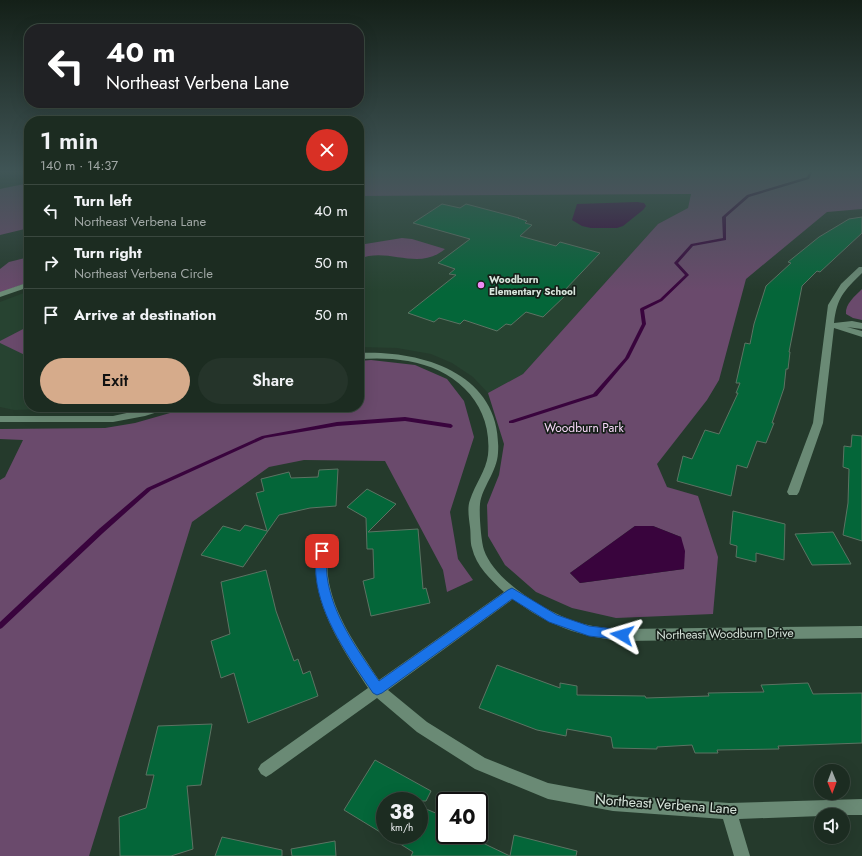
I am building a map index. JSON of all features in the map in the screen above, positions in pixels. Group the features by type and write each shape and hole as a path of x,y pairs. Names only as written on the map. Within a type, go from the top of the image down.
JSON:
{"street":[{"path":"794,492 818,423 832,305 844,286 862,269"},
{"path":"0,295 24,286"},
{"path":"830,324 852,324 862,326"},
{"path":"830,324 862,334"},
{"name":"Northeast Woodburn Drive","path":"364,356 392,356 413,359 437,367 460,378 480,400 490,417 493,453 486,477 475,501 475,522 479,552 494,576 512,593 553,618 589,631 622,635 862,632"},
{"path":"0,419 113,419 148,412"},
{"name":"Northeast Verbena Lane","path":"322,551 322,576 329,604 344,639 377,689 422,727 480,764 548,791 613,803 729,811 862,807"},
{"path":"266,769 512,593"},
{"path":"729,811 742,856"}],"shaded area":[{"name":"Woodburn Elementary School","path":"364,211 682,211 658,224 523,374 488,393 473,377 452,363 431,354 397,348 364,347"},
{"path":"575,211 642,211 623,226 617,228 591,228 582,226 572,220"},
{"path":"24,293 24,410 14,410 0,407 0,302"},
{"path":"635,526 653,526 681,537 685,551 684,569 580,583 570,573"}],"green space":[{"path":"0,211 24,211 24,229 0,235"},
{"name":"Woodburn Park","path":"682,211 839,211 827,212 746,279 719,380 707,400 657,464 667,487 698,496 718,557 713,614 616,618 572,608 536,592 505,565 488,536 487,505 499,475 504,444 488,393 523,374 658,224","holes":["635,526 653,526 681,537 684,569 580,583 570,573"]},
{"path":"402,238 412,239 445,249 435,256 424,258 414,259 381,255 364,258 364,244"},
{"path":"24,258 24,284 0,293 0,269 9,262"},
{"path":"862,289 862,320 853,318 846,314 846,310 854,297"},
{"path":"24,329 24,355 0,343 0,341"},
{"path":"364,361 415,365 447,379 464,401 474,437 450,512 458,559 473,580 447,592 443,570 385,461 304,460 269,467 192,522 89,856 0,856 0,480 5,477 23,440 0,439 0,429 105,428 135,423 174,412 364,412"}],"building":[{"name":"Woodburn Elementary School","path":"431,211 492,211 519,218 527,221 525,223 532,225 520,236 556,246 560,242 600,253 563,292 568,293 543,317 526,312 511,325 506,324 497,331 464,320 460,324 439,318 434,322 408,313 456,275 449,274 455,269 438,263 470,239 413,223"},
{"path":"862,217 862,233 820,272 817,271 802,286 789,352 788,369 786,369 784,388 772,423 774,423 766,443 757,441 747,468 737,465 731,496 677,481 683,456 692,459 705,430 719,434 738,393 736,393 740,383 736,383 745,343 750,344 754,324 766,286 791,263 788,262 819,237 849,219"},
{"path":"852,435 862,436 862,541 843,535 848,503 849,469 843,467 844,446 851,447"},
{"path":"338,469 336,506 310,508 279,515 243,567 201,555 223,526 240,531 245,525 267,531 256,493 264,491 261,479 289,472 291,478 318,477 319,470"},
{"path":"367,489 396,504 368,532 418,529 423,589 426,588 430,603 371,616 363,581 374,578 373,549 367,549 366,518 347,507"},
{"path":"733,511 785,524 784,560 756,553 756,562 736,557 737,546 730,544"},
{"path":"833,532 851,564 812,565 795,534"},
{"path":"266,570 276,611 294,661 298,659 303,674 310,671 318,696 248,723 234,673 221,678 211,641 230,634 221,582"},
{"path":"497,665 560,688 560,683 577,686 577,695 645,696 646,698 709,696 708,693 764,692 761,685 808,683 813,694 862,693 862,743 778,746 779,749 717,750 718,753 695,753 692,745 657,747 657,749 613,748 611,737 567,729 566,736 537,730 479,708"},
{"path":"212,724 201,785 187,786 193,849 171,856 120,856 119,817 146,808 154,775 146,775 158,726"},
{"path":"375,760 431,791 428,797 428,792 376,792 376,830 344,810"},
{"path":"428,810 436,813 436,844 485,844 510,856 411,856 413,852 400,844 428,844"},
{"path":"514,835 577,851 576,856 510,856"},
{"path":"222,837 282,850 282,856 215,856"},
{"path":"335,841 336,856 292,856 291,849"}],"waterway":[{"path":"511,422 595,395 627,358 644,324 642,309 661,300 687,275 676,263 692,245 725,239 724,217 731,211"},
{"path":"0,626 101,531 149,489 264,437 337,424 405,419 451,426"}],"place":[{"name":"Woodburn Elementary School","path":"481,285"}],"route":[{"path":"322,551 322,576 329,604 344,639 377,689 512,593 553,618 589,631 622,635"}]}
